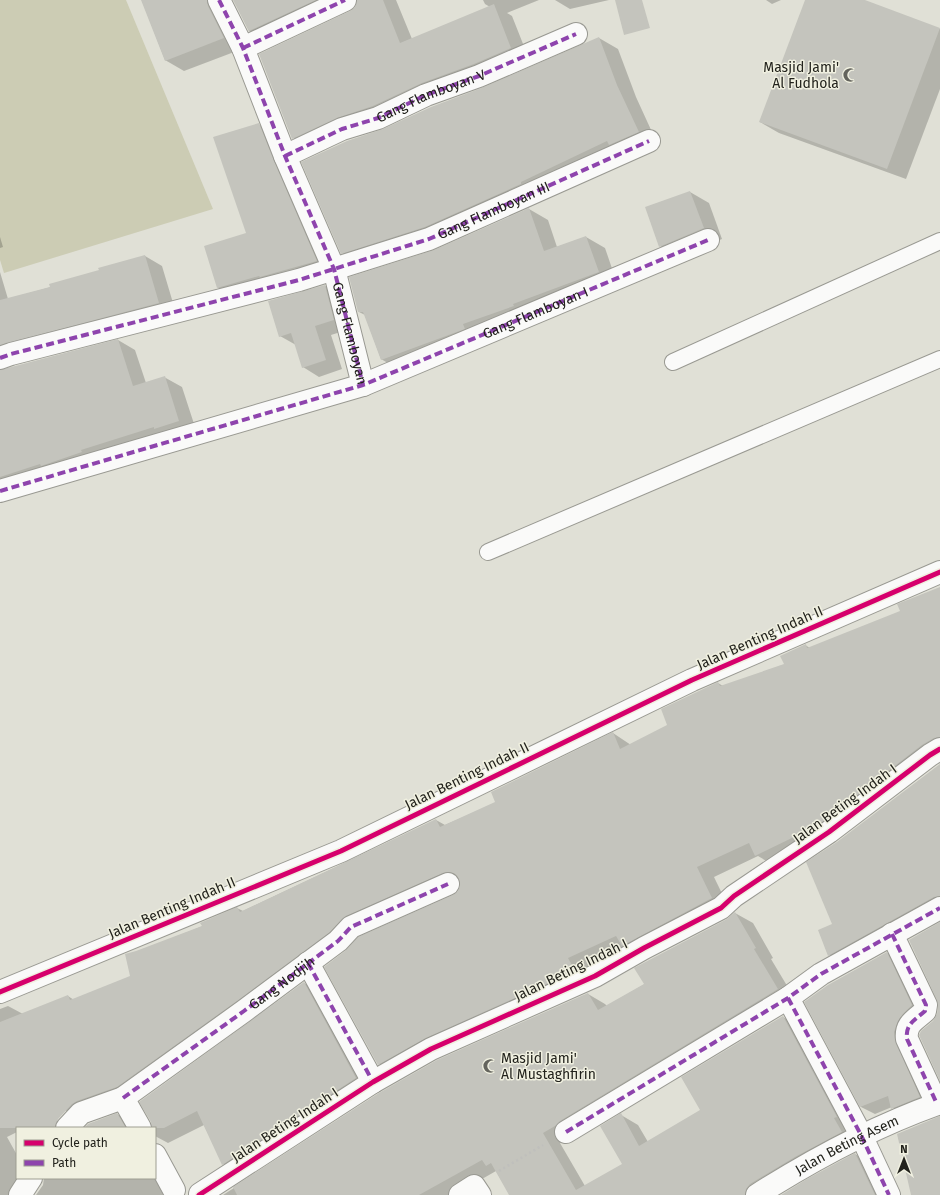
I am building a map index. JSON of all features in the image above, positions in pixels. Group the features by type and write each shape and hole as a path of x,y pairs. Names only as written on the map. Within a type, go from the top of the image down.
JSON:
{"street":[{"name":"Gang Flamboyan","path":"0,492 362,385 334,270 285,156 243,48 220,0"},
{"path":"243,48 345,0"},
{"name":"Gang Flamboyan V","path":"285,156 342,129 378,118 426,95 479,76 576,34"},
{"name":"Gang Flamboyan III","path":"0,358 10,354 299,280 428,239 649,141"},
{"name":"Gang Flamboyan I","path":"362,385 708,240"},
{"name":"Jalan Benting Indah II","path":"0,992 340,851 692,680 940,572"},
{"name":"Jalan Beting Indah I","path":"200,1194 373,1082 431,1049 595,976 644,948 721,908 734,896 829,832 940,749"},
{"name":"Gang Nodjih","path":"68,1127 81,1113 123,1098 338,942 351,927 448,884"},
{"path":"566,1132 788,998 821,974 940,908"},
{"path":"892,934 926,1005 925,1011 909,1025 906,1032 907,1039 938,1104"},
{"path":"308,964 373,1082"},
{"path":"788,998 861,1135 889,1195"},
{"path":"123,1098 139,1127"},
{"name":"Jalan Beting Asem","path":"757,1195 799,1168 861,1135 938,1104"},
{"path":"156,1157 174,1190"},
{"path":"20,1195 30,1179"}],"lane":[{"path":"673,362 940,241"},
{"path":"488,552 940,359"}],"path":[{"path":"471,1192 566,1132"}],"green space":[{"path":"0,0 126,0 213,209 4,273 0,260"}],"building":[{"path":"141,0 207,0 208,6 224,38 165,61"},
{"path":"233,0 316,0 249,31"},
{"path":"357,0 383,0 400,43 494,4 511,48 474,64 422,83 373,106 337,118 292,139 259,54 350,11 355,7"},
{"path":"615,0 642,0 650,28 624,35"},
{"name":"Masjid Jami' Al Fudhola","path":"805,0 865,0 940,28 887,169 759,122"},
{"path":"599,37 617,85 639,132 609,145 607,141 521,182 521,184 425,227 341,254 301,162 347,141 383,129 431,107 484,87"},
{"path":"259,123 317,261 217,288 204,246 246,233 213,137"},
{"path":"690,191 704,228 659,247 645,207"},
{"path":"529,208 544,251 586,236 599,272 513,304 514,306 463,324 465,329 381,360 363,312 358,312 349,277 434,250"},
{"path":"145,255 159,303 0,345 0,300 50,287 49,284"},
{"path":"325,285 334,320 315,326 326,360 302,368 291,333 279,337 268,301"},
{"path":"118,339 133,386 165,376 179,421 154,429 154,427 81,450 82,452 41,466 40,464 0,477 0,370"},
{"path":"940,587 940,737 934,738 922,745 822,822 797,839 796,836 755,856 749,843 697,867 712,898 622,946 616,936 568,958 575,971 426,1038 378,1065 324,967 345,951 358,937 453,895 458,891 460,886 459,879 455,874 450,872 443,873 346,916 330,932 117,1087 72,1104 58,1119 55,1127 0,1128 0,1022 68,995 70,1000 130,976 125,954 202,926 200,923 237,907 240,912 436,819 440,827 495,802 491,792 613,732 620,749 667,725 661,709 718,682 720,686 784,664 780,656 806,644 807,648 900,611 897,604"},
{"path":"940,764 940,896 934,897 828,956 818,930 832,924 806,862 837,842"},
{"path":"735,912 756,948 754,949 778,989 560,1121 555,1126 543,1133 576,1190 622,1164 600,1126 621,1113 639,1146 700,1110 681,1077 783,1016 837,1117 834,1118 842,1132 795,1157 750,1184 746,1189 745,1195 509,1195 491,1163 486,1166 482,1160 419,1195 237,1195 233,1187 379,1093 437,1060 588,993 598,1010 644,984 634,968 727,919"},
{"path":"940,922 940,1081 919,1035 921,1031 933,1021 937,1014 937,1000 909,940"},
{"path":"887,952 912,1005 898,1021 894,1032 895,1040 920,1097 891,1109 888,1096 860,1107 804,1002 828,985"},
{"path":"304,982 356,1078 222,1165 197,1111 164,1128 156,1128 152,1127 151,1122 139,1102"},
{"path":"117,1113 125,1127 85,1127 88,1124"},
{"path":"940,1116 940,1195 911,1195 897,1134"},
{"path":"855,1153 875,1195 781,1195 807,1179"}],"marked path":[{"path":"219,0 243,48 285,156 334,269 363,385"},
{"path":"243,48 345,0"},
{"path":"285,156 342,129 378,118 426,95 479,76 576,34"},
{"path":"0,358 299,280 429,239 649,141"},
{"path":"0,491 363,385 708,240"},
{"path":"123,1098 338,941 351,927 448,884"},
{"path":"566,1132 788,998 821,974 940,908"},
{"path":"892,934 926,1005 925,1011 909,1026 907,1039 937,1104"},
{"path":"308,963 373,1082"},
{"path":"788,998 861,1135 889,1195"}],"cycle path":[{"path":"0,992 341,851 692,680 940,572"},
{"path":"199,1195 373,1082 431,1049 595,976 644,948 721,908 734,896 829,832 940,749"}],"place":[{"name":"Masjid Jami' Al Fudhola","path":"850,75"},
{"name":"Masjid Jami' Al Mustaghfirin","path":"490,1066"}]}
